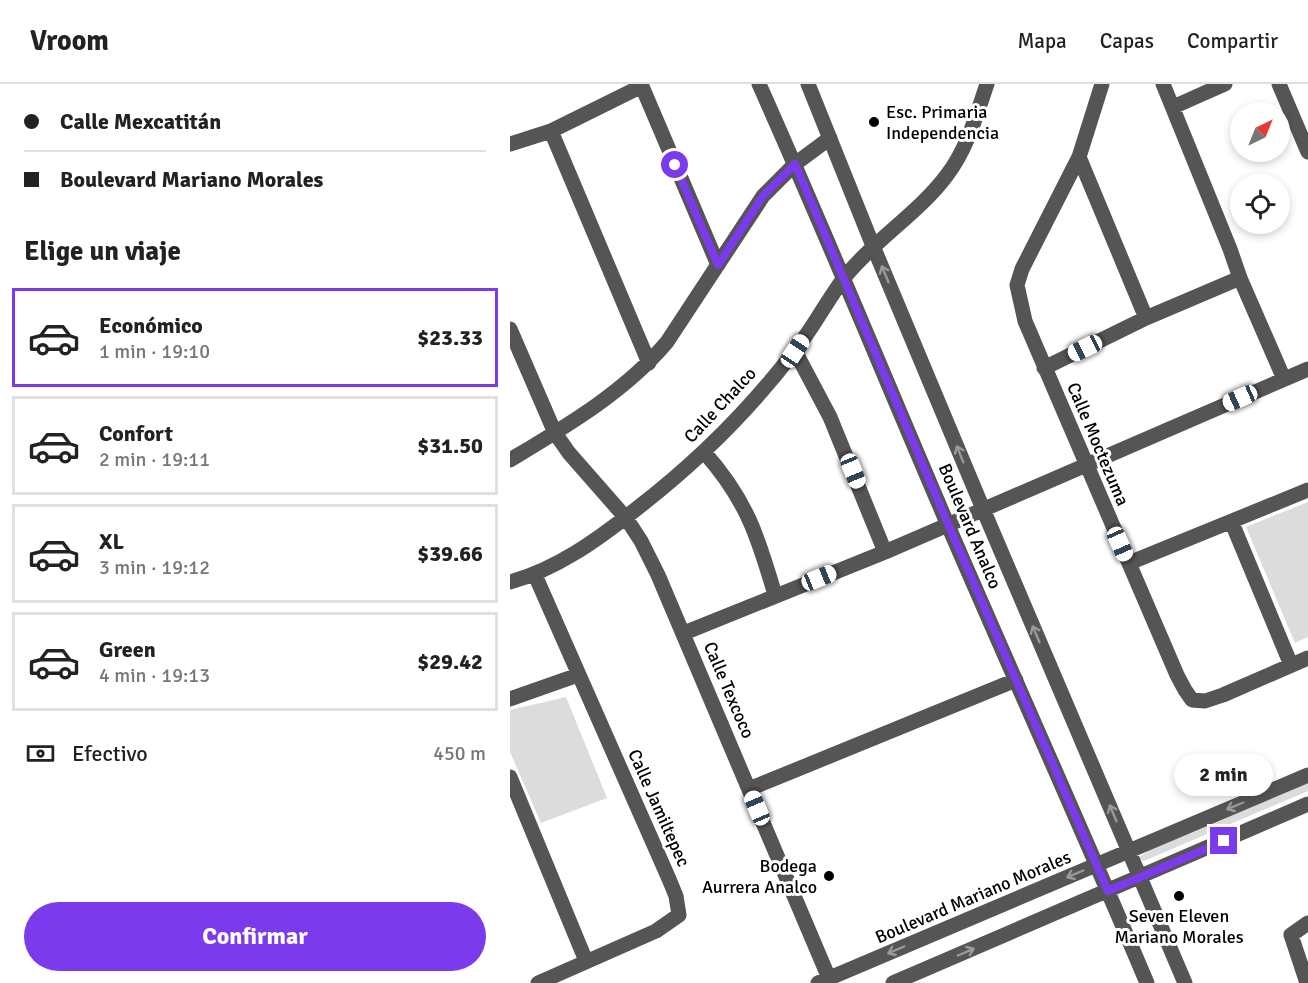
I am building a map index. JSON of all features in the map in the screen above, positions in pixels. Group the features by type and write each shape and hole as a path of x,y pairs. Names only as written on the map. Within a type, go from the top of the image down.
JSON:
{"street":[{"name":"Boulevard Analco","path":"759,84 1147,983"},
{"name":"Boulevard Analco","path":"808,84 983,509 1185,983"},
{"name":"Calle Chalco","path":"510,582 535,575 585,547 626,518 667,486 750,407 795,351 844,278 873,246 946,177 960,156 987,84"},
{"name":"Calle Moctezuma","path":"1102,84 1079,157 1022,269 1017,285 1025,321 1177,675 1192,700 1205,701 1223,695 1308,658"},
{"path":"1163,84 1240,278 1284,379"},
{"path":"1173,107 1225,84"},
{"path":"1279,84 1308,152"},
{"path":"510,144 551,130 641,85 718,265"},
{"path":"551,130 649,363"},
{"path":"510,460 555,433 649,363 667,342 763,196 795,164 830,138"},
{"path":"1079,157 1146,318"},
{"path":"1044,368 1146,318 1240,278"},
{"name":"Calle Texcoco","path":"510,330 555,433 569,453 626,518 641,541 658,575 749,789 826,981"},
{"path":"795,351 830,417 885,552"},
{"path":"684,633 885,552 1308,369"},
{"path":"704,452 723,473 749,516 775,595"},
{"path":"1129,563 1232,523 1308,490"},
{"path":"1232,523 1291,665"},
{"name":"Calle Jamiltepec","path":"535,575 669,879 676,896 679,915 656,932 538,983"},
{"path":"510,699 578,675"},
{"path":"749,789 1016,680"},
{"name":"Boulevard Mariano Morales","path":"826,981 1308,775"},
{"path":"510,777 586,961"},
{"path":"893,983 1308,804"},
{"path":"1307,983 1291,935 1308,923"}],"shaded area":[{"path":"1308,502 1308,637 1295,643 1246,527"},
{"path":"566,697 607,798 541,823 510,752 510,710"},
{"path":"1308,782 1308,791 1144,861 1138,858 1150,850"}],"place":[{"name":"Esc. Primaria Independencia","path":"874,122"},
{"name":"Bodega Aurrera Analco","path":"829,876"},
{"name":"Seven Eleven Mariano Morales","path":"1179,896"}],"route":[{"path":"675,165 718,265 763,196 795,164 948,524 1108,891 1224,841"}]}
